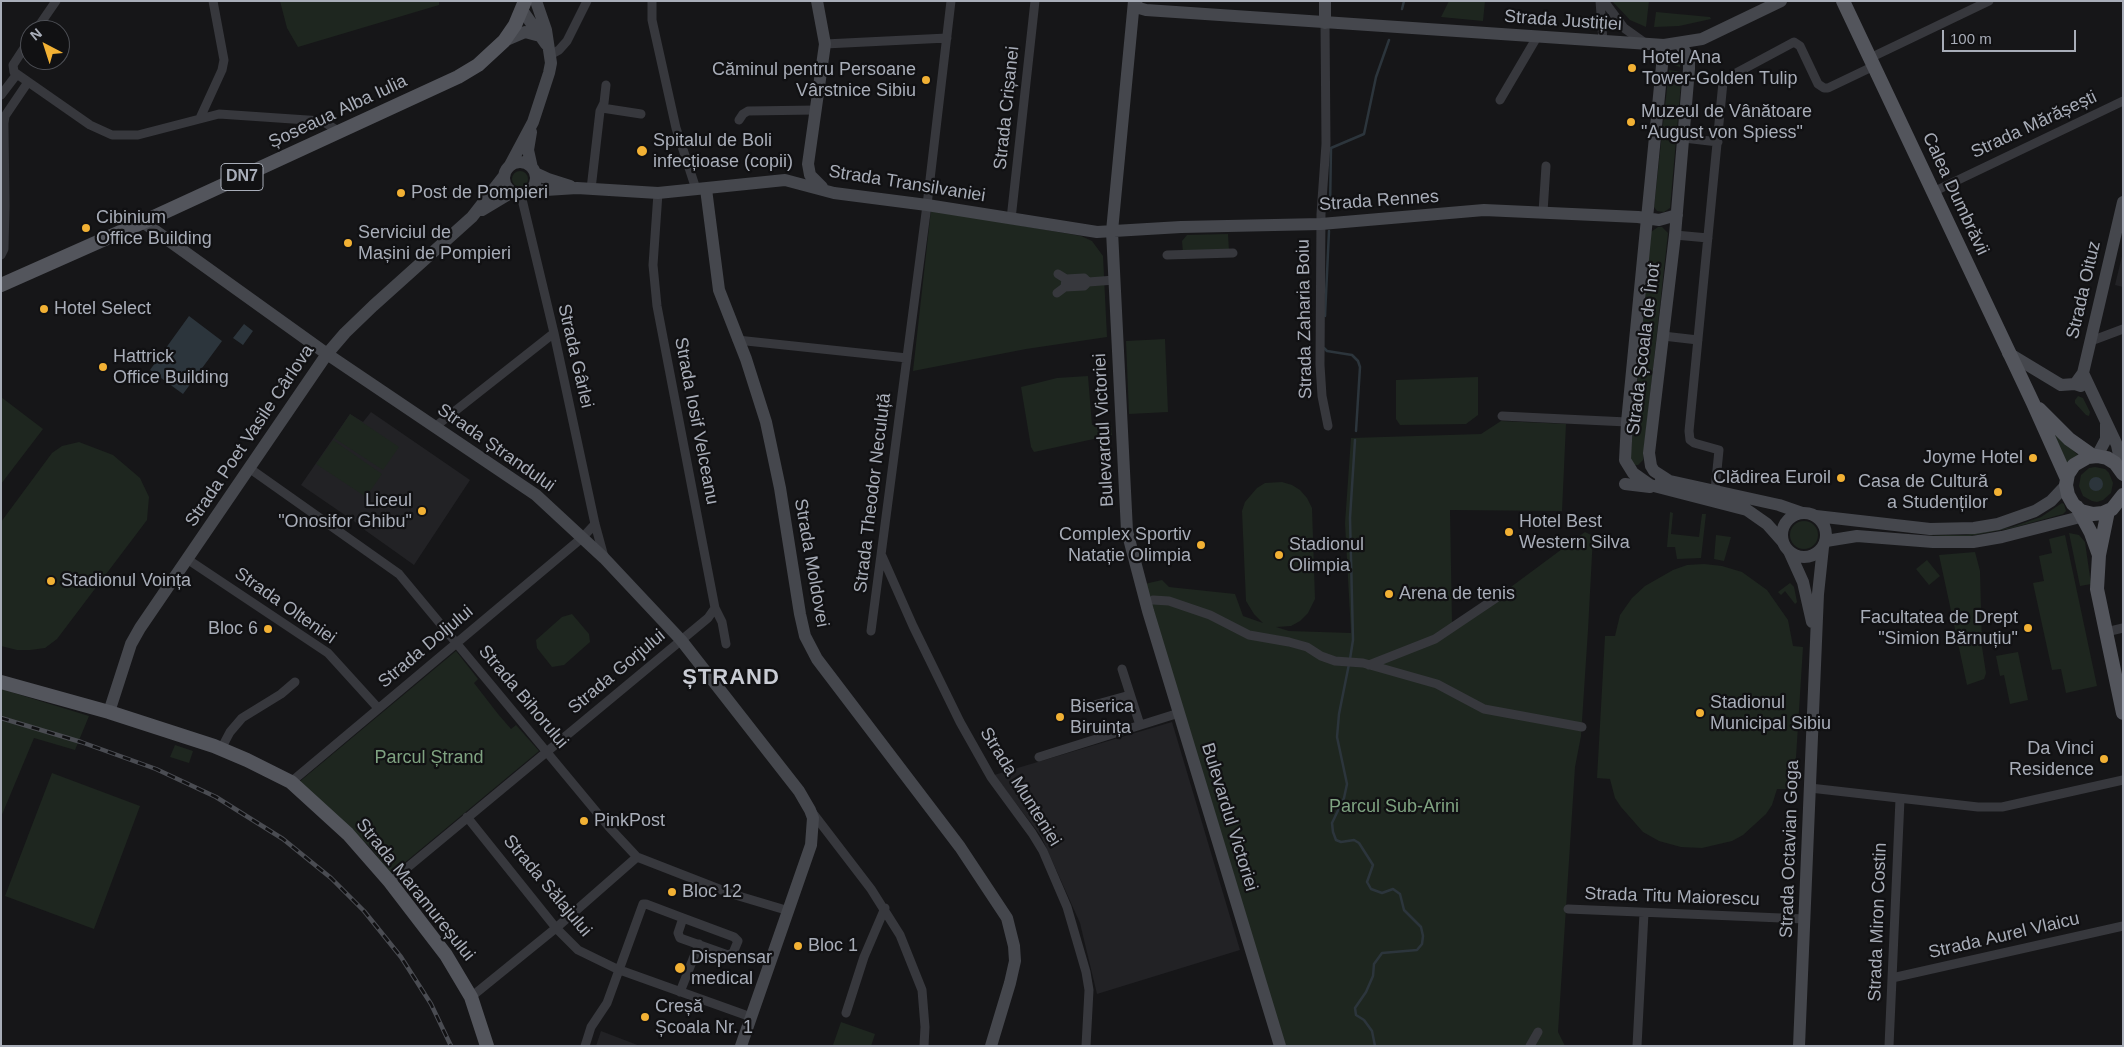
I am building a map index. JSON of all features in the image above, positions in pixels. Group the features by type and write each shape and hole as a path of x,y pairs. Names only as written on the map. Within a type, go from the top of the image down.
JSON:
{"main road":[{"name":"Calea Dumbrăvii","path":"1843,1 2033,403 2066,482 2070,499 2084,513"},
{"name":"Șoseaua Alba Iulia","path":"1,284 144,222 458,77 478,65 504,41 524,6"},
{"name":"Calea Dumbrăvii","path":"2033,403 2070,439 2095,456 2107,458 2121,470"},
{"path":"2066,482 2074,465 2083,458 2095,456"},
{"path":"2099,556 2084,513 2117,504"},
{"path":"2117,504 2099,556 2097,589 2123,713"},
{"name":"Strada Maramureșului","path":"1,682 109,712 221,749 291,782 348,834 390,882 446,955 472,997 487,1046"}],"street":[{"path":"43,20 56,1"},
{"path":"200,118 222,70 224,60 213,1"},
{"path":"534,170 524,163 513,164 506,172 506,186 521,193 536,183 534,170 528,150 533,122 548,81 546,30 536,1"},
{"path":"504,41 525,32 546,46 567,41 587,1"},
{"path":"652,1 652,20 676,128 701,189"},
{"path":"817,1 825,44 808,164 810,176 825,191"},
{"name":"Strada Theodor Neculuță","path":"872,631 952,1"},
{"name":"Strada Crișanei","path":"1012,219 1035,1"},
{"name":"Strada Justiției","path":"1134,1 1139,8 1146,10 1664,46 1712,36 1781,1"},
{"name":"Bulevardul Victoriei","path":"1134,1 1112,230 1127,531 1136,572 1280,1046"},
{"name":"Strada Zaharia Boiu","path":"1325,1 1326,144 1321,224 1320,366 1322,396 1328,426"},
{"path":"1600,1 1603,42"},
{"path":"1604,1 1624,28 1647,45 1659,58 1662,67"},
{"path":"1715,490 1719,450 1694,443 1689,436 1723,82 1725,79 1794,42 1800,46 1815,78 1821,86 1828,88 1872,62 1989,1"},
{"path":"524,6 546,46"},
{"path":"1500,100 1537,37"},
{"path":"825,44 947,38"},
{"name":"Strada Școala de Înot","path":"1668,485 1654,471 1650,460 1677,215 1690,62 1680,44"},
{"name":"Strada Școala de Înot","path":"1664,46 1624,454 1627,464 1633,473 1668,485"},
{"path":"20,54 13,65 16,73 95,128 112,135 138,135 219,114 322,121 340,132"},
{"path":"1,95 16,73"},
{"path":"1,255 4,249 5,116 28,82"},
{"path":"591,189 600,111 606,85"},
{"name":"Strada Mărășești","path":"1933,192 2123,102"},
{"path":"602,108 641,114"},
{"path":"739,120 743,114 748,112 816,110"},
{"name":"Strada Poet Vasile Cârlova","path":"109,712 131,644 327,354 359,320 472,217 506,172 533,122"},
{"path":"1684,138 1718,142"},
{"path":"778,179 808,164"},
{"path":"1543,212 1546,166"},
{"name":"Strada Transilvaniei","path":"534,170 548,179 577,188"},
{"name":"Strada Transilvaniei","path":"521,193 577,188 658,193 778,179 793,181 825,191 1097,232 1112,230"},
{"name":"Strada Moldovei","path":"701,189 717,282 723,304 758,394 770,439 805,636 810,647 960,847 1007,918 1014,946 1015,961 990,1046"},
{"name":"Strada Poet Vasile Cârlova","path":"472,217 521,193"},
{"name":"Strada Gârlei","path":"521,193 604,558"},
{"name":"Strada Iosif Velceanu","path":"658,193 654,265 657,306 715,608 722,622 726,644"},
{"name":"Strada Oituz","path":"2079,379 2091,341 2123,202"},
{"name":"Strada Rennes","path":"1112,230 1321,224 1484,210 1648,218"},
{"path":"1648,218 1664,220 1677,215"},
{"name":"Strada Ștrandului","path":"144,222 327,354 523,484 604,558 681,640 799,791 810,810 884,908 907,949 922,990 926,1027 924,1046"},
{"path":"1675,234 1708,238"},
{"path":"1167,255 1233,253"},
{"path":"1057,293 1063,280 1084,286 1088,282 1115,280"},
{"path":"2091,341 2123,329"},
{"path":"436,426 554,333"},
{"path":"1663,336 1698,340"},
{"path":"737,340 906,358"},
{"path":"2008,353 2061,384 2079,379 2092,393 2106,422 2119,451 2121,470"},
{"path":"1502,416 1627,422"},
{"path":"2095,456 2106,439 2106,422"},
{"name":"Strada Bihorului","path":"249,468 399,574 609,827 637,857 732,894 789,911"},
{"path":"1625,484 1668,485 1715,490 1816,516 1930,529 1974,528 1998,524 2035,511 2051,501 2066,482"},
{"name":"Strada Octavian Goga","path":"1668,485 1746,510 1767,524 1786,547 1803,582 1817,653"},
{"path":"1802,513 1793,516 1786,523 1782,532 1786,547 1804,557 1815,555 1824,544 1825,527 1816,516"},
{"path":"1824,544 1858,536 1933,542 1973,542 2002,537 2084,513"},
{"path":"583,537 595,524"},
{"name":"Strada Doljului","path":"291,782 583,537"},
{"name":"Strada Octavian Goga","path":"1799,1046 1819,579 1824,544"},
{"name":"Strada Munteniei","path":"882,556 912,626 960,722 991,777 1032,832 1043,851 1067,907 1086,972 1089,1007 1086,1046"},
{"name":"Strada Olteniei","path":"187,559 328,654 378,708"},
{"path":"1366,664 1435,640 1496,598"},
{"path":"1153,600 1170,601 1210,615 1249,635 1307,647 1321,656 1335,661 1366,664 1437,684 1484,709 1582,727"},
{"path":"681,640 708,618 715,608"},
{"path":"2106,632 2123,628"},
{"name":"Strada Gorjului","path":"390,882 681,640"},
{"path":"1122,670 1140,725"},
{"path":"221,749 230,732 242,718 281,694 295,682"},
{"path":"1090,706 1130,695"},
{"path":"1039,757 1179,713"},
{"path":"1810,788 1978,807 2002,807 2123,780"},
{"name":"Strada Miron Costin","path":"1889,1046 1900,799"},
{"name":"Strada Ștrandului","path":"789,911 811,845 814,825 810,810"},
{"name":"Strada Sălajului","path":"467,817 556,928 578,950 620,970 751,1017"},
{"path":"472,997 556,928 637,857"},
{"path":"585,1046 591,1027 608,1004 643,904 683,918 734,937 738,942 734,953 728,955 678,936 683,918"},
{"path":"846,1013 864,957 884,908"},
{"name":"Strada Titu Maiorescu","path":"1568,909 1805,919"},
{"path":"741,1046 789,911"},
{"path":"1637,1046 1644,913"},
{"name":"Strada Aurel Vlaicu","path":"1892,978 2123,926"},
{"path":"680,992 699,944"},
{"path":"1530,1046 1538,1032"}],"shaded area":[{"path":"2123,252 2123,287 2115,285"},
{"path":"189,316 222,341 183,394 150,370"},
{"path":"244,324 253,331 243,345 233,338"},
{"path":"371,412 470,480 414,565 362,528 363,525 359,522 358,524 301,485 350,414 363,422"},
{"path":"2096,477 2101,479 2103,484 2101,489 2096,491 2091,489 2089,484 2091,479"},
{"path":"1172,722 1240,950 1097,994 1080,923 1041,836 994,775"},
{"path":"601,1031 640,1046 596,1046"}],"green space":[{"path":"280,1 442,1 439,2 439,5 298,47 287,28"},
{"path":"1449,1 1485,1 1483,21 1441,17"},
{"path":"1612,1 1649,1 1646,27 1630,20"},
{"path":"1656,12 1710,17 1711,19 1679,26 1654,27"},
{"path":"1676,51 1681,55 1680,67 1671,64"},
{"path":"1669,70 1682,72 1670,208 1664,212 1657,211 1654,207"},
{"path":"520,171 526,173 528,179 526,185 520,187 514,185 512,179 514,173"},
{"path":"931,210 1081,236 1092,241 1103,256 1107,337 1026,349 913,371"},
{"path":"1658,227 1662,227 1668,233 1643,460 1638,465 1633,465 1630,462 1651,232"},
{"path":"1228,234 1229,251 1183,252 1182,241 1187,235"},
{"path":"1165,339 1168,412 1129,414 1126,341"},
{"path":"1088,376 1092,425 1111,424 1112,435 1034,452 1031,447 1021,387 1057,378"},
{"path":"1478,377 1478,415 1466,424 1400,425 1396,419 1396,380"},
{"path":"2078,396 2083,398 2090,412 2089,416 2075,403"},
{"path":"1,397 43,429 1,484"},
{"path":"350,414 399,447 383,470 334,438"},
{"name":"Parcul Sub-Arini","path":"1501,421 1566,424 1562,511 1450,510 1452,623 1496,598 1585,532 1593,536 1581,736 1575,767 1558,1032 1565,1046 1280,1046 1140,585 1162,580 1169,587 1235,594 1243,616 1263,623 1254,614 1246,601 1242,511 1245,502 1257,488 1265,483 1282,482 1300,490 1312,508 1315,599 1308,613 1300,621 1291,626 1276,627 1289,631 1351,633 1345,523 1351,438 1481,434"},
{"path":"2051,430 2079,456 2068,466"},
{"path":"333,440 382,474 366,497 316,464"},
{"name":"Stadionul Voința","path":"79,442 113,455 140,478 149,497 147,520 57,639 45,648 30,650 17,650 1,646 1,522 52,453 62,446"},
{"path":"2089,468 2105,469 2113,483 2111,493 2103,500 2097,502 2083,496 2079,486 2081,475"},
{"path":"2062,503 2066,511 2063,514 2012,528 1965,537 1927,535 1965,535 2012,527 2041,517"},
{"path":"1670,512 1673,513 1671,534 1699,537 1702,514 1706,514 1701,558 1677,559 1675,547 1667,547"},
{"path":"1804,521 1814,525 1818,535 1814,545 1804,549 1794,545 1790,535 1794,525"},
{"path":"2069,533 2079,535 2085,542 2091,584 2080,586"},
{"path":"1716,535 1731,537 1724,561 1714,559"},
{"path":"2065,535 2097,686 2066,693 2061,669 2052,670 2033,583 2044,581 2039,556 2052,553 2049,539"},
{"path":"1975,552 1980,571 1982,647 1986,673 1984,679 1967,685 1939,555"},
{"path":"1927,560 1940,576 1929,585 1916,569"},
{"name":"Stadionul Municipal Sibiu","path":"1687,565 1722,566 1742,572 1767,590 1788,620 1793,646 1803,647 1794,789 1777,789 1772,805 1766,814 1743,835 1732,841 1702,848 1681,847 1659,841 1643,832 1615,798 1610,779 1597,778 1605,636 1615,636 1620,615 1632,598 1645,586 1673,570"},
{"path":"1790,583 1794,587 1797,602 1795,604 1785,591 1781,595 1778,592"},
{"path":"572,614 589,634 590,642 564,665 552,667 537,648 536,640 562,617"},
{"name":"Parcul Ștrand","path":"456,651 478,679 474,683 498,714 511,729 516,725 539,751 391,874 371,848 324,804 298,783"},
{"path":"2018,652 2028,700 2010,704 2004,675 2000,676 1996,656"},
{"path":"1,689 89,716 75,750 34,738 1,817"},
{"path":"175,745 193,751 189,763 170,757"},
{"path":"52,773 140,806 94,929 5,896"},
{"path":"841,1022 875,1034 871,1046 833,1045"}],"waterway":[{"path":"1402,9 1404,1"},
{"path":"1330,210 1331,148 1364,134 1376,77 1389,40"},
{"path":"1325,316 1329,231"},
{"path":"1324,348 1327,351 1352,355 1358,361 1360,367 1356,431"},
{"path":"1350,659 1353,640 1350,518 1355,440"},
{"path":"1349,664 1339,714 1337,737 1347,784 1344,798 1332,823 1333,832 1336,840 1341,842 1354,840 1359,843 1373,865 1367,882 1371,889 1382,893 1393,889 1400,894 1404,910 1421,927 1423,936 1422,944 1417,950 1382,953 1374,964 1373,976 1366,992 1355,1008 1356,1015 1364,1020 1372,1031 1375,1046"}],"railway":[{"path":"1,718 81,742 156,769 216,797 283,839 331,878 364,911 401,957 431,1004 451,1046"}],"place":[{"name":"Hotel Ana Tower-Golden Tulip","path":"1632,68"},
{"name":"Căminul pentru Persoane Vârstnice Sibiu","path":"926,80"},
{"name":"Muzeul de Vânătoare \"August von Spiess\"","path":"1631,122"},
{"name":"Spitalul de Boli infecțioase (copii)","path":"642,151"},
{"name":"Post de Pompieri","path":"401,193"},
{"name":"Cibinium Office Building","path":"86,228"},
{"name":"Serviciul de Mașini de Pompieri","path":"348,243"},
{"name":"Hotel Select","path":"44,309"},
{"name":"Hattrick Office Building","path":"103,367"},
{"name":"Joyme Hotel","path":"2033,458"},
{"name":"Clădirea Euroil","path":"1841,478"},
{"name":"Casa de Cultură a Studenților","path":"1998,492"},
{"name":"Liceul \"Onosifor Ghibu\"","path":"422,511"},
{"name":"Hotel Best Western Silva","path":"1509,532"},
{"name":"Complex Sportiv Natație Olimpia","path":"1201,545"},
{"name":"Stadionul Olimpia","path":"1279,555"},
{"name":"Stadionul Voința","path":"51,581"},
{"name":"Arena de tenis","path":"1389,594"},
{"name":"Facultatea de Drept \"Simion Bărnuțiu\"","path":"2028,628"},
{"name":"Bloc 6","path":"268,629"},
{"name":"Stadionul Municipal Sibiu","path":"1700,713"},
{"name":"Biserica Biruința","path":"1060,717"},
{"name":"Da Vinci Residence","path":"2104,759"},
{"name":"PinkPost","path":"584,821"},
{"name":"Bloc 12","path":"672,892"},
{"name":"Bloc 1","path":"798,946"},
{"name":"Dispensar medical","path":"680,968"},
{"name":"Creșă Școala Nr. 1","path":"645,1017"}],"district":[{"name":"ȘTRAND","path":"731,678"}]}
